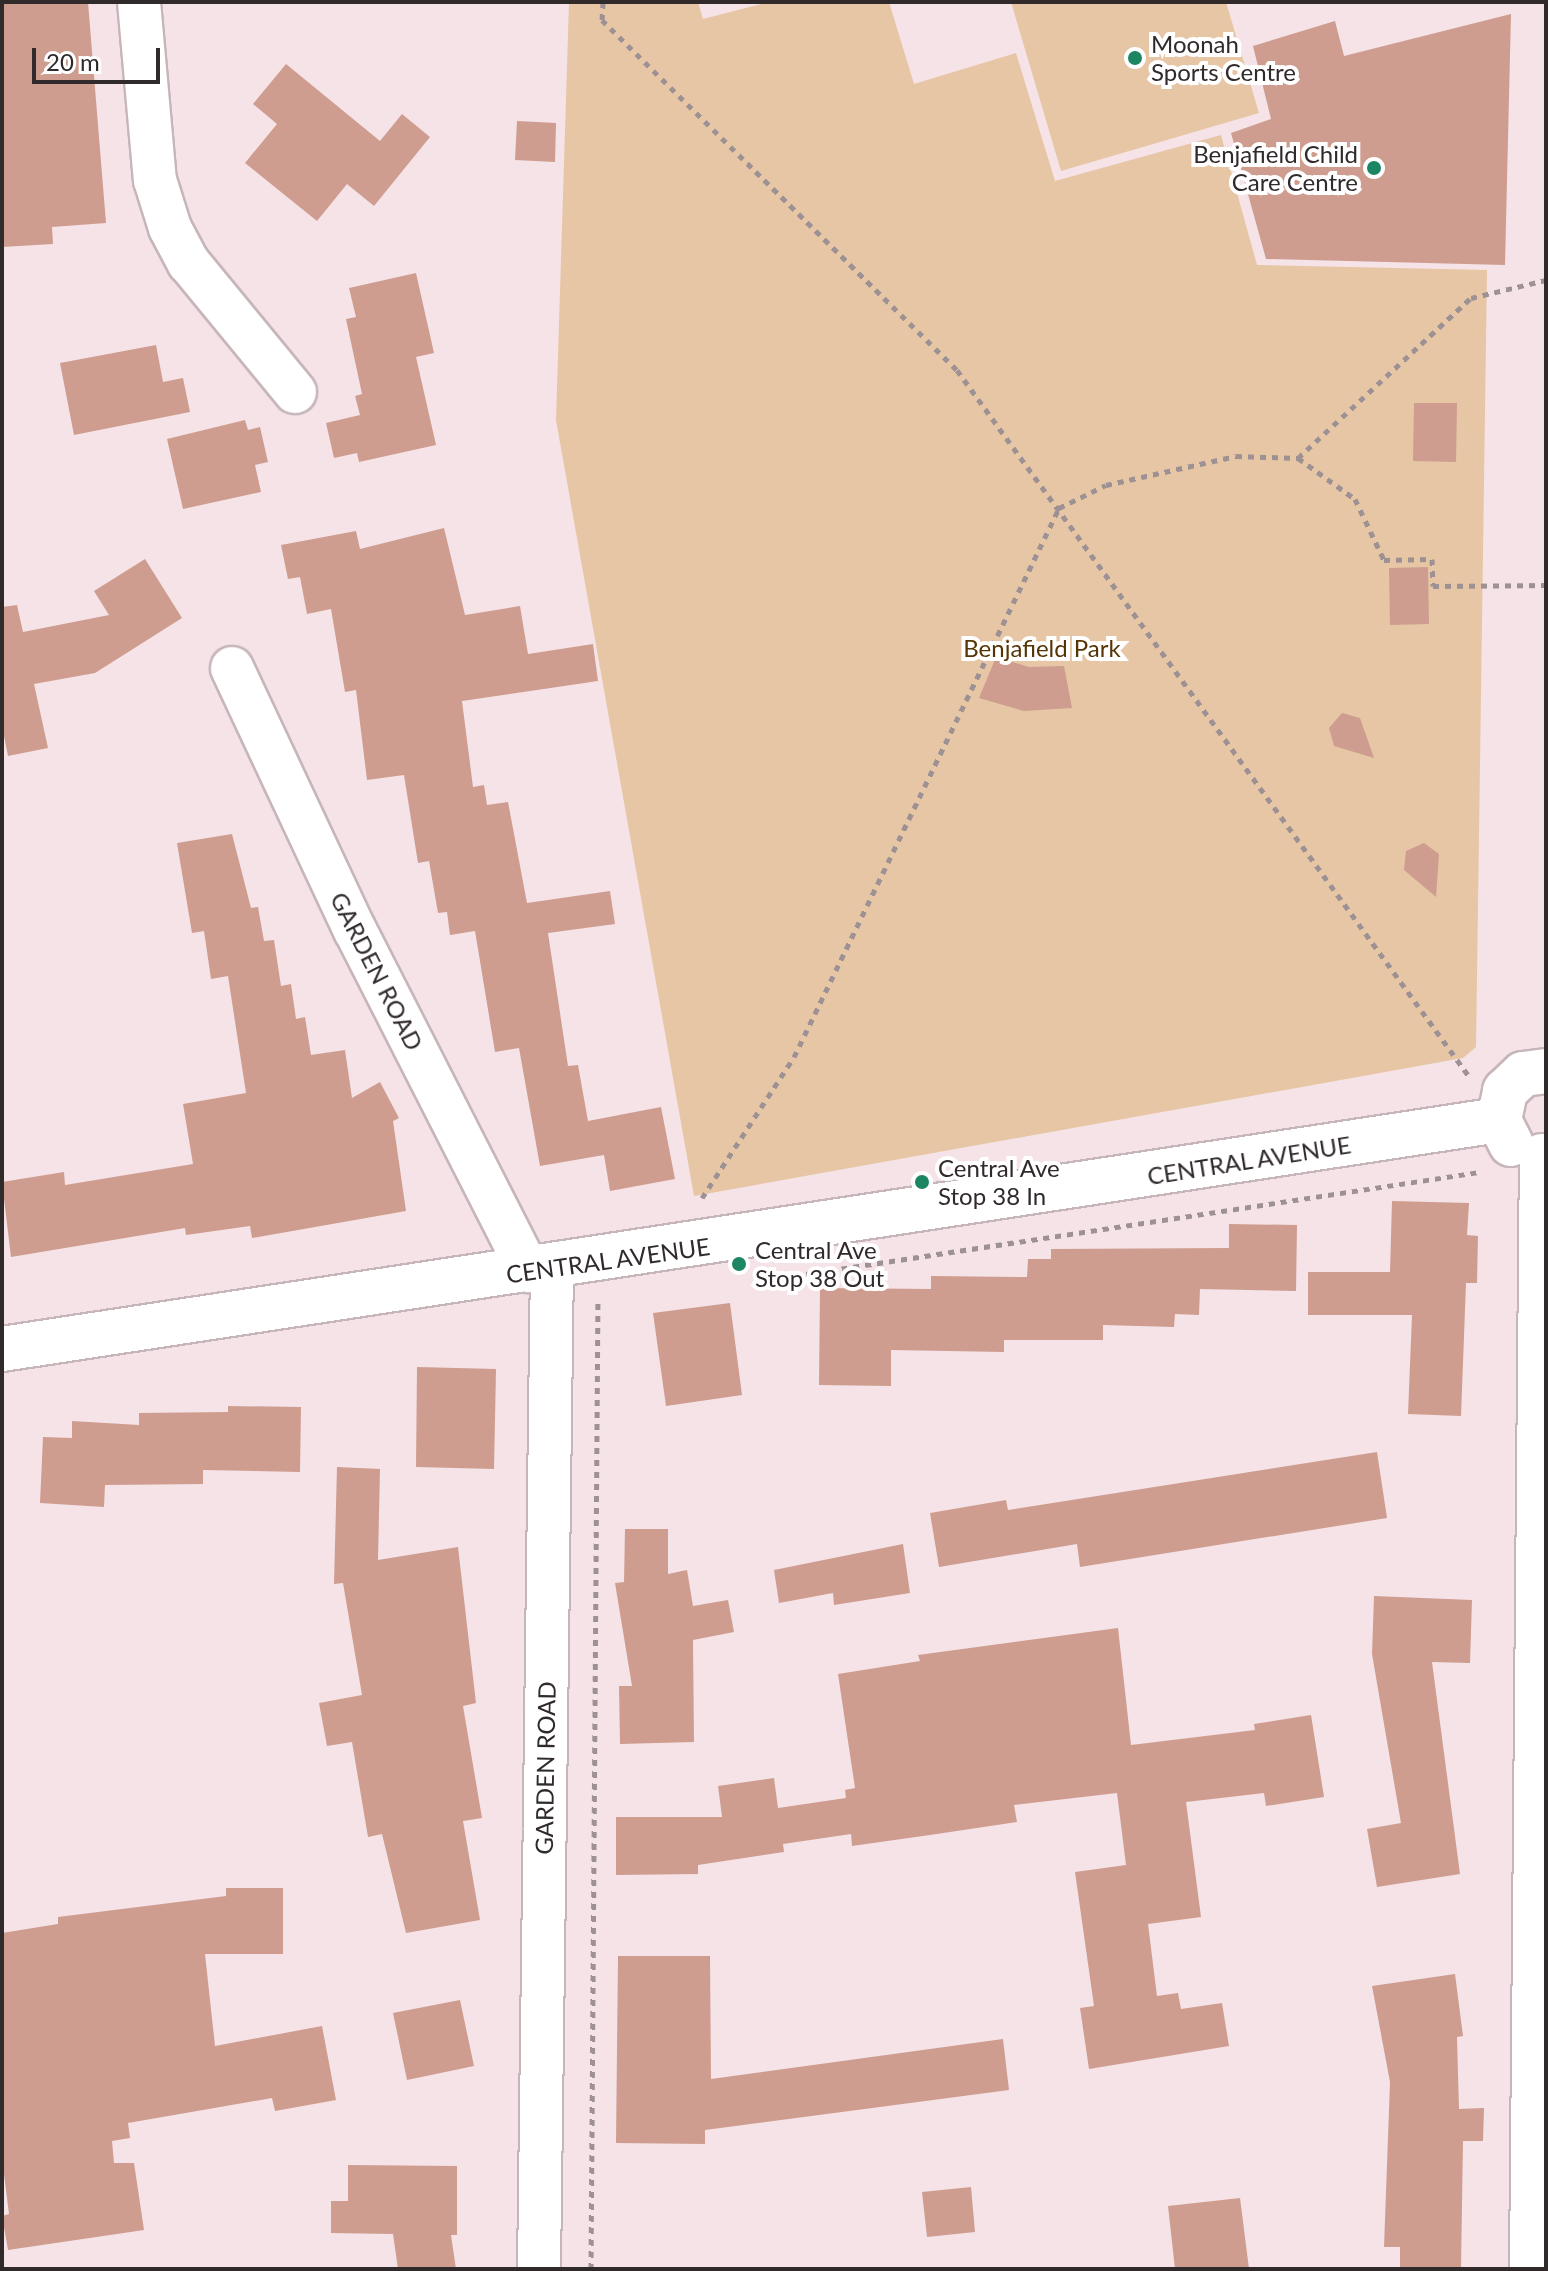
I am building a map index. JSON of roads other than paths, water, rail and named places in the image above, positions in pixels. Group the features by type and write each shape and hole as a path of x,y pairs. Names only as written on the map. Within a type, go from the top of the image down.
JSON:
{"street":[{"path":"139,2 155,180 170,228 189,263 295,392"},
{"name":"GARDEN ROAD","path":"232,668 355,930 540,1269 551,1313 539,2269"},
{"path":"1532,2269 1543,1158 1518,1150 1502,1105 1523,1074 1546,1071"},
{"name":"CENTRAL AVENUE","path":"2,1349 697,1247 1502,1105"}],"place":[{"name":"Moonah Sports Centre","path":"1135,58"},
{"name":"Benjafield Child Care Centre","path":"1374,168"},
{"name":"Central Ave Stop 38 In","path":"922,1182"},
{"name":"Central Ave Stop 38 Out","path":"739,1264"}],"park label":[{"name":"Benjafield Park","path":"1042,648"}]}
